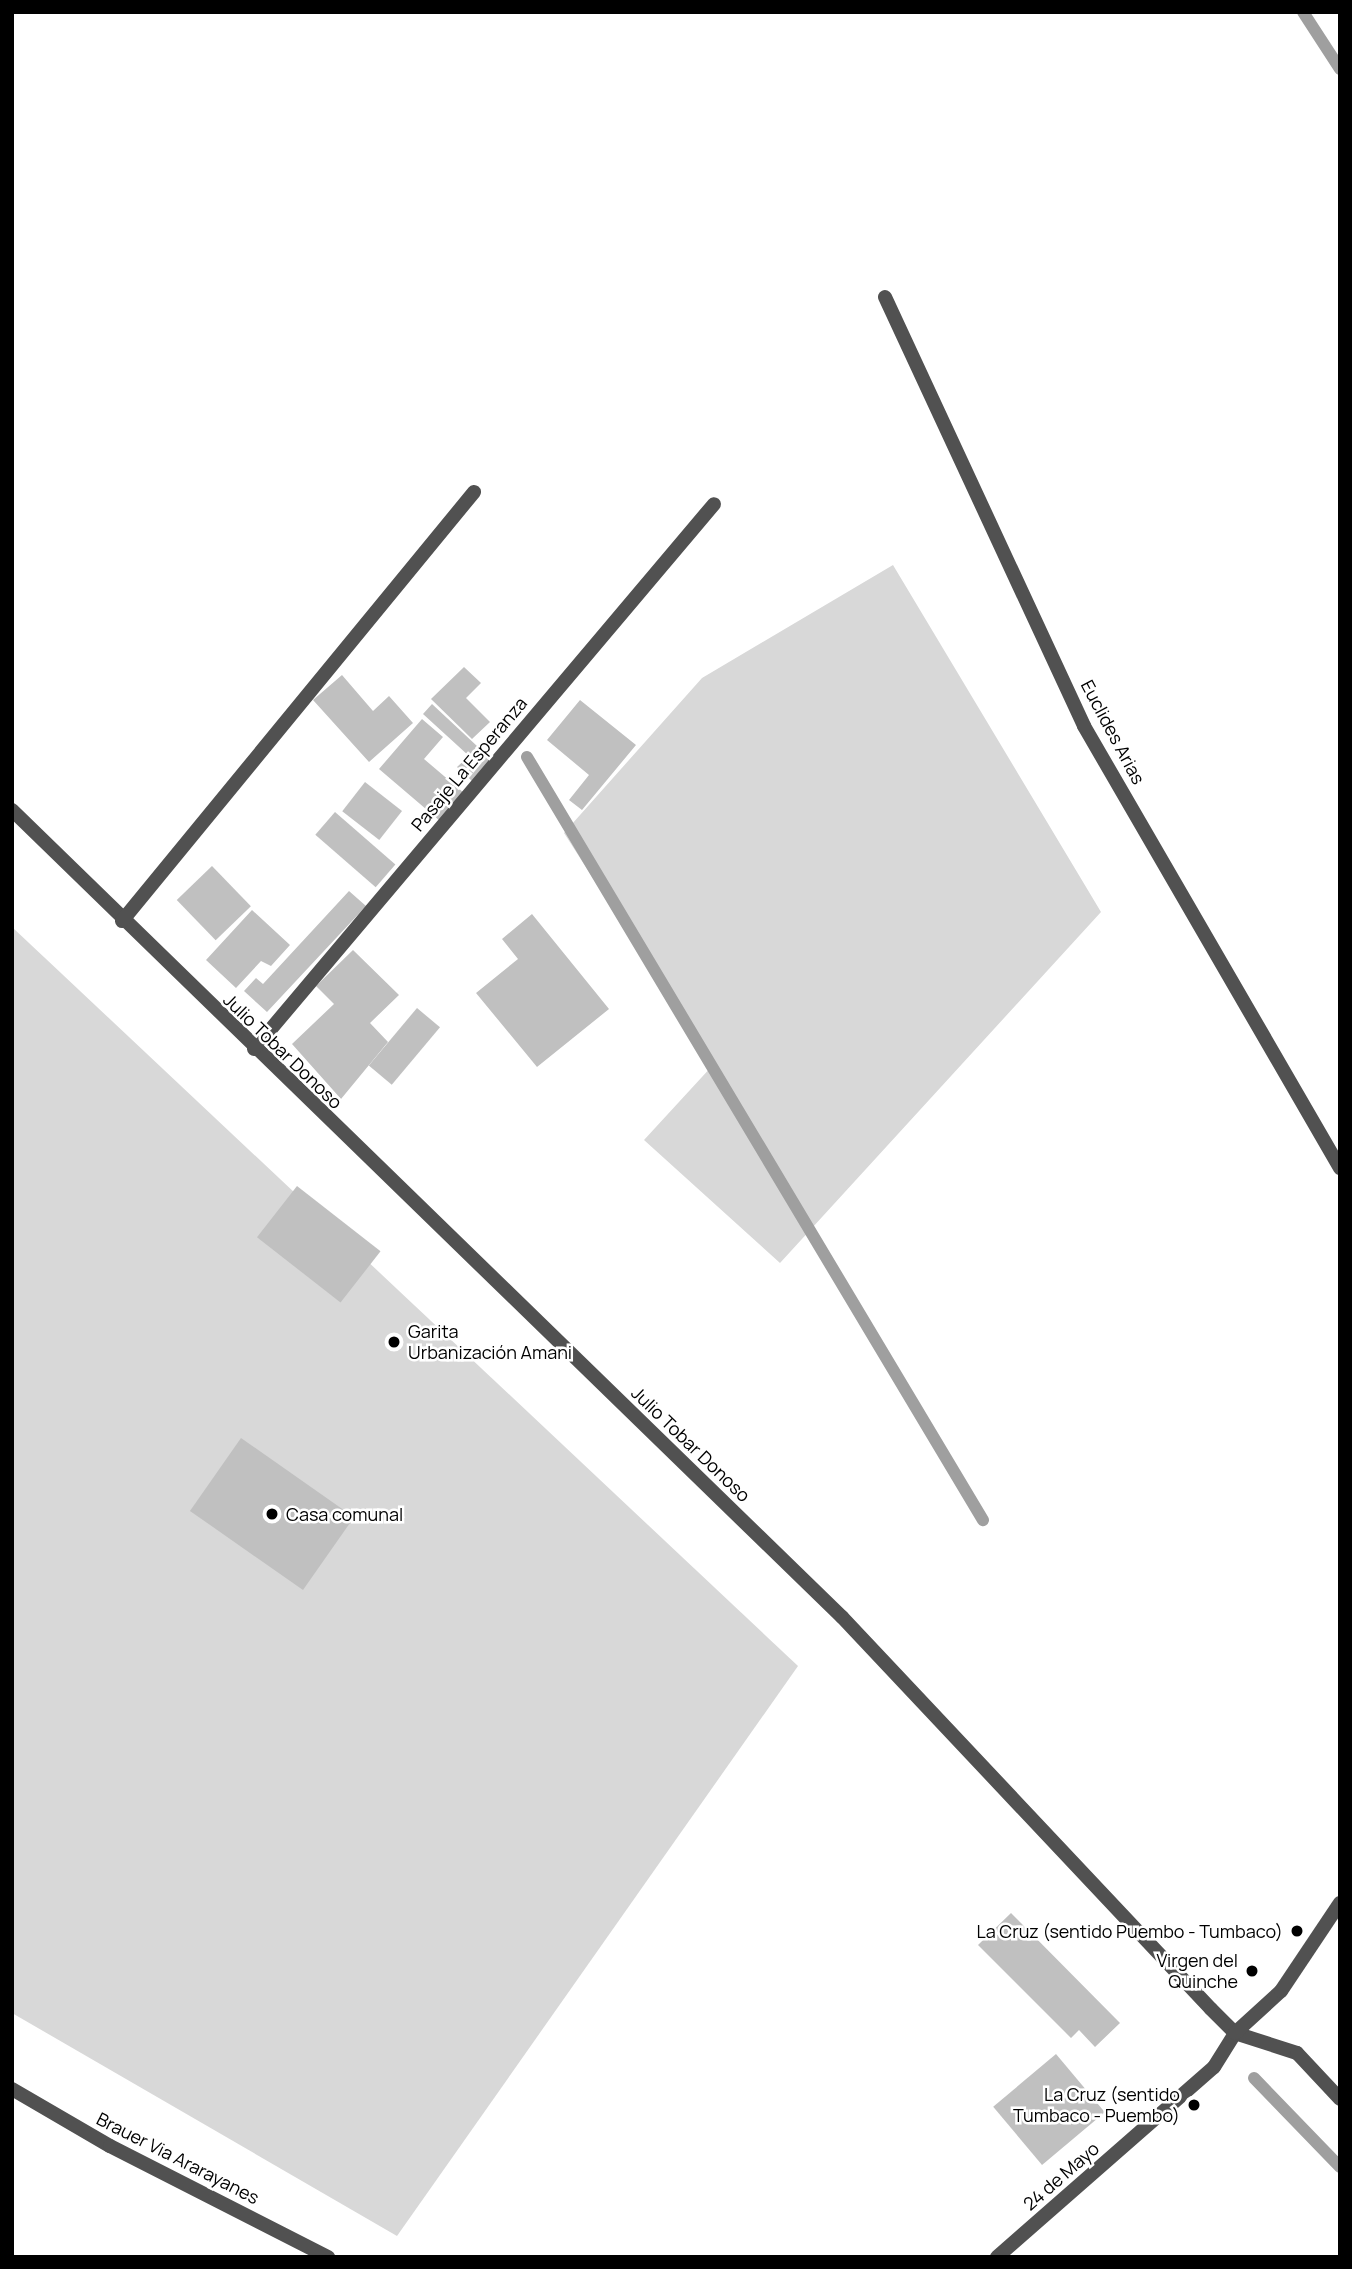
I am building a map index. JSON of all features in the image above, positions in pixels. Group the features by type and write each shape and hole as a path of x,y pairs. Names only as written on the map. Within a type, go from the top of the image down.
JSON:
{"street":[{"name":"Euclides Arias","path":"885,297 1084,726 1340,1168"},
{"path":"122,921 474,492"},
{"name":"Pasaje La Esperanza","path":"254,1049 714,505"},
{"name":"Julio Tobar Donoso","path":"12,810 122,921 842,1617 1235,2033 1297,2053 1340,2099"},
{"name":"24 de Mayo","path":"998,2257 1214,2067 1235,2033 1281,1991 1340,1903"},
{"name":"Brauer Via Ararayanes","path":"12,2089 110,2146 328,2257"}],"shaded area":[{"path":"893,565 1101,912 780,1263 644,1140 713,1065 564,833 702,678"},
{"path":"12,927 798,1666 397,2236 12,2013"}],"building":[{"path":"464,667 481,683 466,698 490,722 472,739 431,699"},
{"path":"342,675 373,711 389,696 413,723 369,762 313,700"},
{"path":"580,700 636,745 582,810 569,800 589,775 547,740"},
{"path":"432,704 492,760 472,781 457,767 469,756 423,714"},
{"path":"422,719 443,737 424,759 464,793 440,821 379,769"},
{"path":"365,782 402,811 379,840 342,811"},
{"path":"335,812 395,864 376,887 315,835"},
{"path":"212,866 251,906 216,940 177,900"},
{"path":"349,891 366,906 267,1012 244,991 256,978 263,984"},
{"path":"252,910 290,945 271,966 261,961 236,988 206,960"},
{"path":"532,914 609,1009 537,1067 476,993 518,959 502,939"},
{"path":"353,950 399,995 370,1023 388,1042 341,1099 292,1044 334,1004 316,986"},
{"path":"417,1008 440,1027 392,1085 369,1065"},
{"path":"297,1186 381,1251 341,1302 257,1237"},
{"name":"Casa comunal","path":"241,1438 354,1517 303,1590 190,1511"},
{"path":"1011,1913 1120,2023 1095,2047 1079,2030 1071,2038 978,1945"},
{"path":"1056,2054 1105,2112 1042,2165 993,2107"}],"waterway":[{"path":"1303,12 1340,69"},
{"path":"527,757 983,1520"},
{"path":"1254,2078 1340,2167"}],"place":[{"name":"Garita Urbanización Amani","path":"394,1342"},
{"name":"Casa comunal","path":"272,1514"},
{"name":"La Cruz (sentido Puembo - Tumbaco)","path":"1297,1931"},
{"name":"Virgen del Quinche","path":"1252,1971"},
{"name":"La Cruz (sentido Tumbaco - Puembo)","path":"1194,2105"}]}
